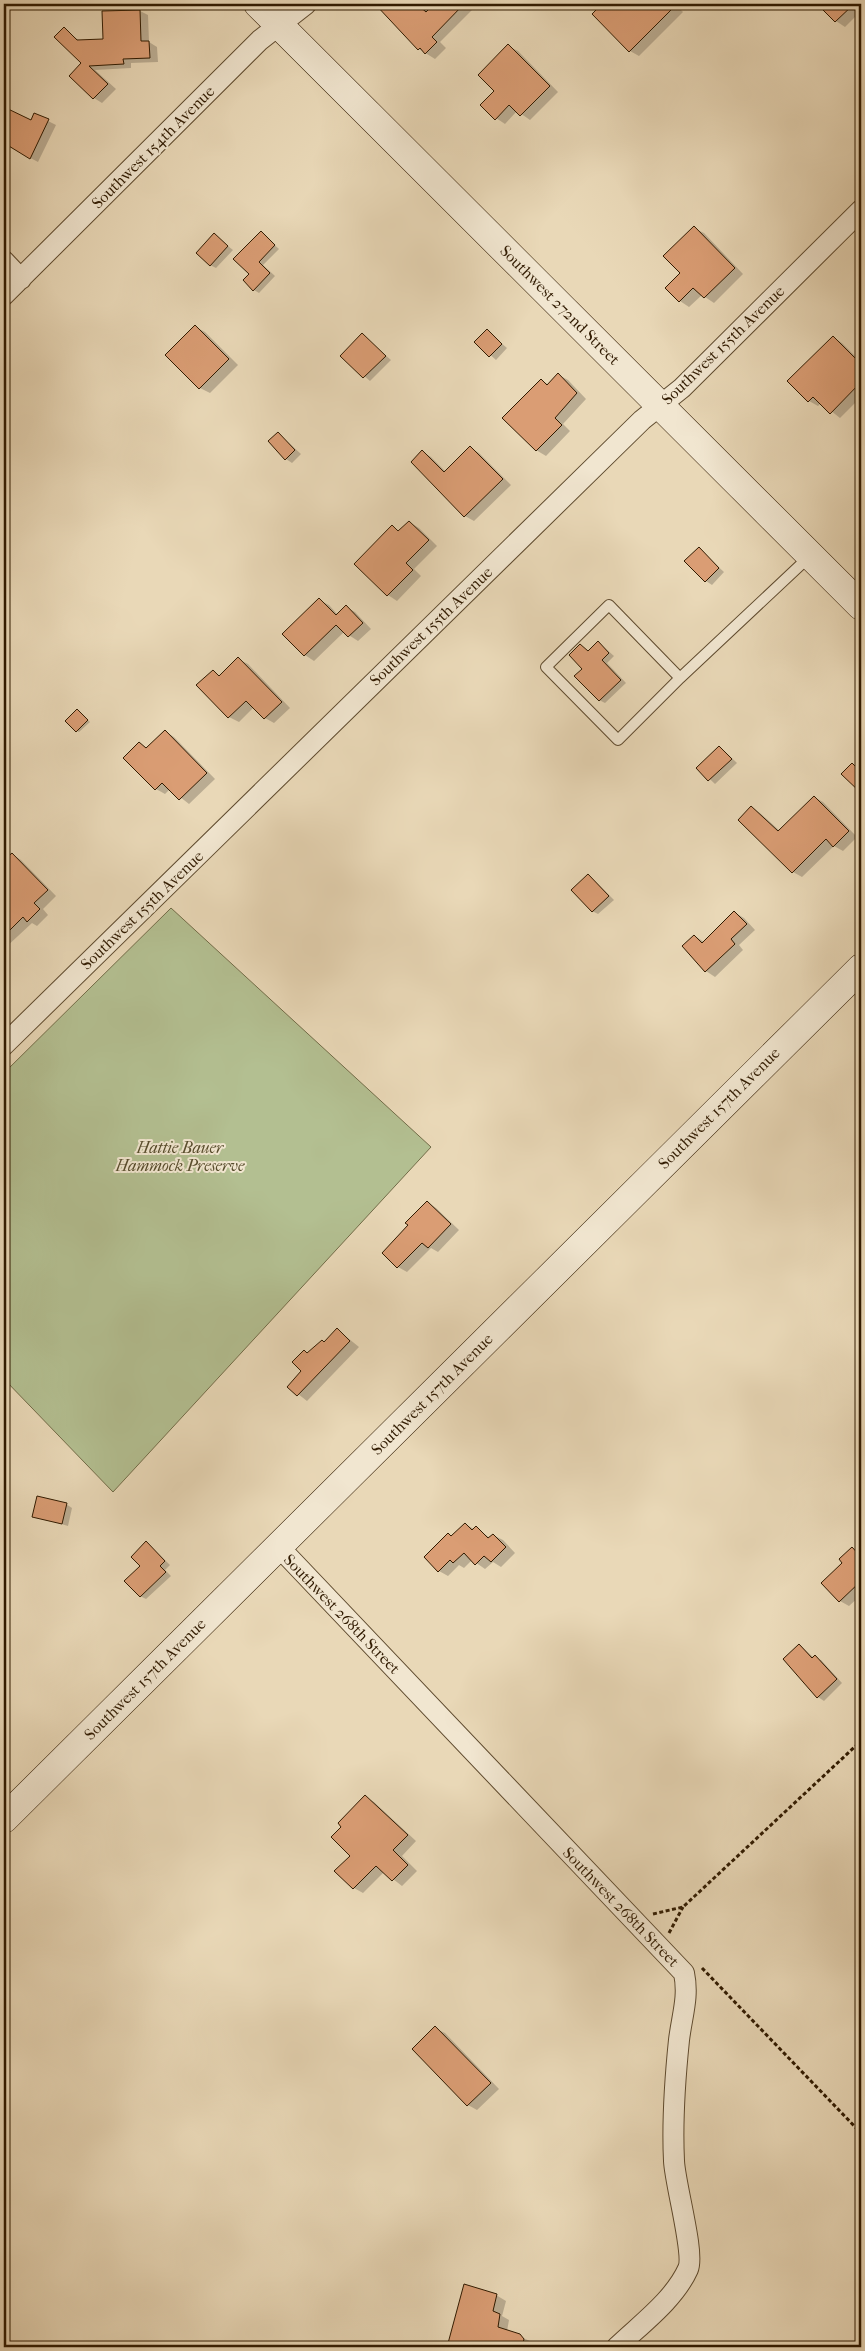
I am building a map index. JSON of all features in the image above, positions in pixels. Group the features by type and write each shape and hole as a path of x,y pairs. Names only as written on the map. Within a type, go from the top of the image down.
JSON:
{"street":[{"name":"Southwest 272nd Street","path":"258,4 861,606"},
{"name":"Southwest 154th Avenue","path":"4,295 260,40 306,4"},
{"name":"Southwest 155th Avenue","path":"4,1045 642,420 682,388 861,210"},
{"path":"4,261 21,278"},
{"name":"Southwest 157th Avenue","path":"4,1819 861,968"},
{"name":"Southwest 268th Street","path":"279,1548 684,1972 687,1990 679,2039 674,2161 679,2199 690,2244 689,2268 672,2293 617,2347"}],"lane":[{"path":"680,678 610,605 546,667 618,740 680,678 811,555"}],"path":[{"path":"669,1934 683,1907 860,1744"},
{"path":"632,1918 683,1907"},
{"path":"696,1962 861,2133"}],"green space":[{"name":"Hattie Bauer Hammock Preserve","path":"171,908 431,1147 113,1492 4,1379 4,1073"}],"building":[{"path":"375,4 417,4 426,12 434,4 464,4 432,37 437,42 425,54 420,48 418,50"},
{"path":"602,4 677,4 629,52 592,14"},
{"path":"817,4 854,4 835,22"},
{"path":"140,10 141,41 149,41 150,58 123,59 124,64 89,66 108,84 93,99 69,76 81,63 54,37 64,27 77,40 103,39 102,11"},
{"path":"508,44 550,86 520,116 509,105 495,120 480,105 494,91 478,75"},
{"path":"4,107 31,120 34,113 49,119 30,159 4,143"},
{"path":"694,226 735,268 704,298 693,288 679,302 665,288 680,273 663,256"},
{"path":"261,231 275,245 259,262 270,273 253,291 243,280 249,274 233,259"},
{"path":"214,233 228,246 210,266 196,253"},
{"path":"195,325 229,359 199,389 165,355"},
{"path":"487,329 502,344 489,357 474,342"},
{"path":"362,333 386,356 363,378 340,356"},
{"path":"833,336 861,364 861,382 830,414 813,397 808,402 787,381"},
{"path":"558,373 577,393 555,418 562,425 536,451 502,418 541,379 547,385"},
{"path":"278,432 295,450 285,460 268,441"},
{"path":"470,446 503,479 464,517 411,462 422,450 444,472"},
{"path":"409,521 429,540 406,563 413,570 387,596 354,564 392,525 398,531"},
{"path":"699,547 719,568 705,582 684,561"},
{"path":"319,598 336,615 346,605 363,623 348,637 336,625 304,656 282,634"},
{"path":"598,641 609,653 602,660 621,680 599,701 574,676 582,669 569,655 580,644 588,651"},
{"path":"238,657 282,702 264,719 246,701 228,718 196,685 213,670 219,676"},
{"path":"77,709 88,720 76,732 65,721"},
{"path":"165,730 207,773 179,800 162,783 155,790 123,758 139,742 146,748"},
{"path":"719,746 732,759 708,781 696,768"},
{"path":"852,763 861,772 861,793 841,774"},
{"path":"814,796 849,831 833,847 826,839 792,873 738,820 751,806 778,831"},
{"path":"12,853 48,890 34,903 40,909 27,922 23,917 4,936 4,860"},
{"path":"588,874 609,896 592,912 571,890"},
{"path":"734,911 747,924 731,939 735,944 705,972 682,946 694,935 702,943"},
{"path":"427,1201 451,1224 428,1248 422,1243 397,1268 382,1253 408,1225 405,1223"},
{"path":"337,1328 350,1341 297,1396 287,1387 301,1371 292,1362 304,1350 307,1353 322,1340 324,1342"},
{"path":"37,1496 67,1503 62,1524 32,1517"},
{"path":"465,1523 472,1530 476,1526 488,1538 493,1534 506,1547 491,1562 484,1556 475,1565 464,1553 453,1563 450,1560 438,1572 424,1557 448,1533 451,1536"},
{"path":"146,1541 165,1561 160,1566 166,1572 140,1597 124,1581 140,1566 131,1557"},
{"path":"852,1547 861,1557 861,1581 839,1602 821,1583 842,1563 839,1559"},
{"path":"799,1644 812,1658 815,1655 837,1679 817,1698 783,1659"},
{"path":"365,1795 408,1835 393,1850 408,1865 392,1881 376,1866 353,1889 334,1871 350,1856 331,1837 341,1827 338,1823"},
{"path":"435,2026 491,2083 467,2106 412,2049"},
{"path":"464,2284 497,2294 493,2311 500,2314 498,2327 520,2334 524,2339 522,2347 447,2347"}]}
